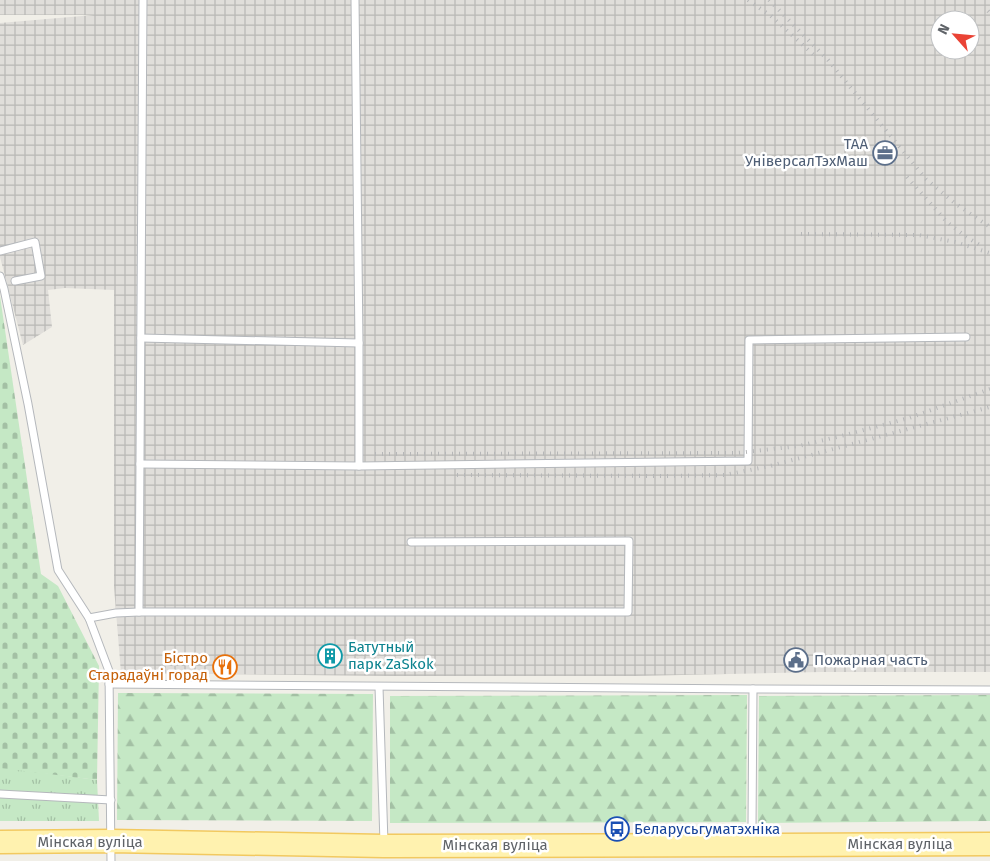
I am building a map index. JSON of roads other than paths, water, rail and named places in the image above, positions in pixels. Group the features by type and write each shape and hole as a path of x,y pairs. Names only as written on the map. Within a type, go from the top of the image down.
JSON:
{"main road":[{"name":"Мінская вуліца","path":"0,842 111,851 202,852 384,846 990,844"}],"lane":[{"path":"139,612 143,0"},
{"path":"355,0 359,466"},
{"path":"0,251 35,242 41,276 15,281"},
{"path":"0,276 28,404 58,570 89,618 109,671 111,851"},
{"path":"140,464 359,466 748,461 750,340 966,337"},
{"path":"141,338 359,343"},
{"path":"89,618 116,613 139,612 628,612 629,541 411,542"},
{"path":"109,684 990,690"},
{"path":"379,687 384,846"},
{"path":"753,689 752,828 754,845"},
{"path":"0,794 111,800"}],"railway":[{"path":"748,0 771,16 815,56"},
{"path":"769,0 828,60 926,179 956,204 990,227"},
{"path":"907,177 947,222 983,247"},
{"path":"801,234 919,235 955,242 990,253"},
{"path":"375,454 737,453 799,446 845,435 909,418 990,389"},
{"path":"457,475 725,475 770,466 990,407"}],"place":[{"name":"ТАА УніверсалТэхМаш","path":"885,153"},
{"name":"Батутный парк ZaSkok","path":"330,656"},
{"name":"Пожарная часть","path":"796,660"},
{"name":"Бістро Старадаўні горад","path":"225,667"},
{"name":"Беларусьгуматэхніка","path":"617,829"}]}
